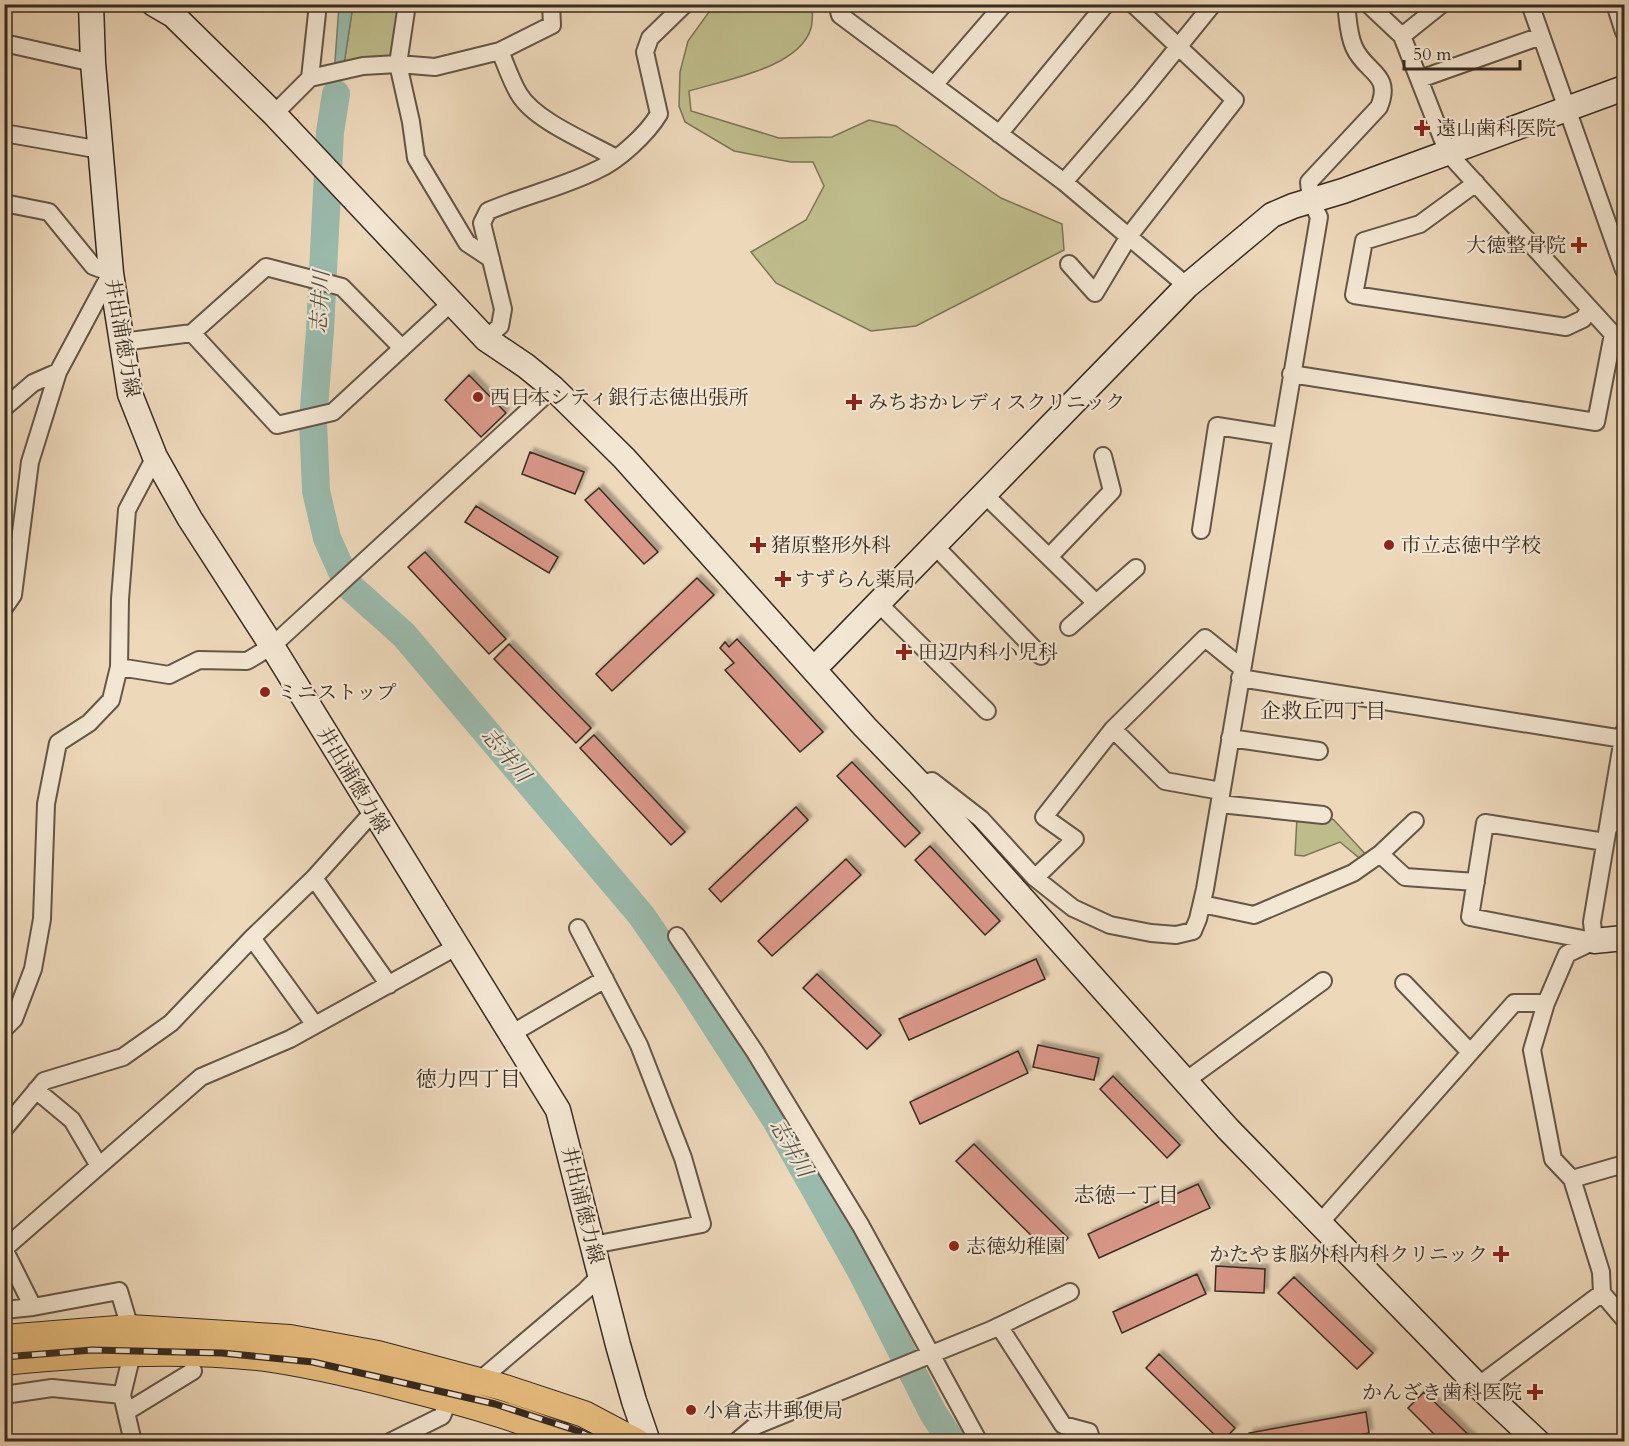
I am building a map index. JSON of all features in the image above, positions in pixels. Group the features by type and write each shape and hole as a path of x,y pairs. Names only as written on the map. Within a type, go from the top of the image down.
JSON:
{"main road":[{"path":"4,1338 130,1328 290,1338 378,1354 480,1380 584,1414 637,1442"},
{"path":"4,1362 132,1354 207,1353 271,1359 339,1370 491,1410 576,1442"}],"street":[{"name":"井出浦徳力線","path":"91,4 93,63 111,273 130,394 155,457 190,519 272,646 558,1110 634,1401 648,1442"},
{"path":"310,78 318,4"},
{"path":"407,4 398,64 411,122 416,158 467,243 491,259"},
{"path":"274,114 310,78 363,66 398,64 435,67 500,51 552,25 551,4"},
{"path":"486,339 500,326 503,309 482,223 488,211 598,170 651,128 659,114 645,52 650,38 685,4"},
{"path":"837,4 840,15 1064,182 1187,286"},
{"path":"934,85 1004,4"},
{"path":"999,134 1106,4"},
{"path":"1069,264 1095,293 1129,236 1235,100 1133,4"},
{"path":"1064,182 1214,4"},
{"path":"920,784 932,781 981,819 1035,878 1073,908 1110,925 1150,933 1176,935 1193,931 1202,904 1318,217 1311,201 1309,182 1379,107 1384,94 1383,82 1354,47 1346,4"},
{"path":"1291,374 1596,422 1619,335 1590,309 1448,153 1402,36 1368,4"},
{"path":"1402,36 1442,4"},
{"path":"1530,4 1624,270"},
{"path":"1615,4 1624,32"},
{"path":"169,8 274,114 486,339 526,366 553,388 624,458 920,784 1184,1082 1478,1386 1538,1442"},
{"path":"1420,79 1541,36"},
{"path":"4,43 93,63"},
{"path":"500,51 519,94 529,106 542,117 616,158"},
{"path":"814,668 1187,286 1272,215 1624,88"},
{"path":"4,133 101,150"},
{"path":"1476,183 1420,224 1364,241 1354,295 1566,327 1583,319 1590,309"},
{"path":"4,203 49,212 93,266 111,273 58,372 30,462 13,595 4,608"},
{"path":"122,342 192,333 266,267 342,287 402,348"},
{"path":"192,333 277,425 333,412 452,302"},
{"path":"4,408 33,383 58,372"},
{"path":"119,667 169,675 199,660 247,661 272,646 553,388"},
{"path":"1201,530 1217,426 1281,436"},
{"path":"1049,557 1112,491 1103,456"},
{"path":"4,1029 14,1019 33,969 42,919 46,804 58,743 89,723 111,700 119,667 120,599 127,510 155,457"},
{"path":"984,494 1096,603"},
{"path":"934,545 1041,656"},
{"path":"1069,627 1136,568"},
{"path":"878,603 987,711"},
{"path":"1035,878 1075,839 1044,818 1113,729 1205,638 1241,673 1624,736 1617,824 1605,842 1592,922 1594,941"},
{"path":"1113,729 1165,781 1220,797 1323,815"},
{"path":"1230,738 1319,751"},
{"path":"4,1129 44,1081 123,1057 171,1023 252,938 314,878 373,812"},
{"path":"1202,904 1254,915 1353,873 1380,854 1415,821"},
{"path":"1605,842 1485,823 1470,917 1594,941 1624,940"},
{"path":"1380,854 1405,877 1476,882"},
{"path":"314,878 388,985"},
{"path":"578,928 639,1045 683,1158 702,1224 593,1245"},
{"path":"677,936 755,1052 849,1205 979,1442"},
{"path":"252,938 315,1025"},
{"path":"1594,941 1567,954 1546,1003 1532,1050 1553,1159 1572,1179 1601,1272 1602,1293 1624,1319"},
{"path":"33,1306 4,1249 201,1077 262,1052 315,1025 456,947"},
{"path":"511,1034 605,979"},
{"path":"1184,1082 1323,981"},
{"path":"1404,983 1470,1052"},
{"path":"1319,1224 1514,1003 1546,1003"},
{"path":"36,1090 72,1120 99,1166"},
{"path":"1572,1179 1624,1164"},
{"path":"480,1380 601,1275"},
{"path":"4,1310 119,1291 130,1328 132,1354 122,1395 133,1442"},
{"path":"736,1442 755,1426 933,1355 1070,1292"},
{"path":"1478,1386 1602,1293"},
{"path":"999,1326 1063,1425 1089,1432 1092,1442"},
{"path":"126,1412 193,1371"},
{"path":"4,1395 52,1388 122,1395"},
{"path":"390,1442 442,1416 449,1399"}],"shaded area":[{"path":"339,5 353,5 330,132"},
{"path":"353,5 403,5 393,60 344,64"},
{"path":"714,5 813,5 812,25 804,42 777,63 740,77 689,91 691,111 779,138 832,137 869,120 896,126 1001,198 1062,224 1064,250 916,326 871,331 776,283 751,252 806,220 824,186 813,162 791,162 734,151 685,122 679,106 680,72 688,41"},
{"path":"1297,817 1329,817 1369,858 1364,862 1340,842 1304,856 1295,855"}],"building":[{"path":"469,375 506,413 481,437 445,400"},
{"path":"530,452 584,472 575,494 522,474"},
{"path":"599,488 658,552 644,564 585,500"},
{"path":"476,506 558,557 549,573 465,522"},
{"path":"425,552 506,639 489,654 408,567"},
{"path":"697,578 714,595 612,691 596,674"},
{"path":"737,639 823,732 800,752 725,670 734,663 720,648 725,642 729,647"},
{"path":"509,644 591,728 576,743 494,659"},
{"path":"594,735 685,832 671,845 580,748"},
{"path":"852,762 920,833 905,847 837,776"},
{"path":"796,807 808,820 721,902 709,889"},
{"path":"930,846 1000,921 985,935 915,860"},
{"path":"846,859 861,875 772,956 758,941"},
{"path":"1036,959 1045,979 909,1040 899,1019"},
{"path":"817,974 881,1035 867,1049 803,988"},
{"path":"1038,1045 1099,1058 1094,1080 1033,1067"},
{"path":"1018,1051 1028,1073 920,1124 910,1102"},
{"path":"1113,1076 1180,1145 1167,1158 1100,1089"},
{"path":"974,1144 1068,1238 1051,1255 956,1161"},
{"path":"1198,1184 1210,1208 1099,1258 1088,1234"},
{"path":"1216,1266 1265,1269 1264,1293 1215,1291"},
{"path":"1197,1274 1206,1294 1122,1333 1113,1312"},
{"path":"1294,1277 1373,1353 1357,1369 1278,1293"},
{"path":"1159,1354 1235,1428 1222,1442 1146,1368"},
{"path":"1424,1392 1476,1442 1442,1442 1408,1408"},
{"path":"1366,1412 1369,1433 1324,1442 1250,1442 1249,1433"}],"waterway":[{"name":"志井川","path":"336,94 330,132 313,421 316,491 327,538 348,585 404,635 641,915 684,977 776,1120 860,1269 933,1413 952,1442"}],"railway":[{"path":"4,1357 92,1350 222,1353 313,1362 495,1404 578,1431 602,1442"}],"place":[{"name":"遠山歯科医院","path":"1422,128"},
{"name":"大徳整骨院","path":"1579,245"},
{"name":"西日本シティ銀行志徳出張所","path":"478,397"},
{"name":"みちおかレディスクリニック","path":"854,402"},
{"name":"猪原整形外科","path":"758,545"},
{"name":"市立志徳中学校","path":"1389,545"},
{"name":"すずらん薬局","path":"783,579"},
{"name":"田辺内科小児科","path":"904,652"},
{"name":"ミニストップ","path":"265,692"},
{"name":"志徳幼稚園","path":"954,1246"},
{"name":"かたやま脳外科内科クリニック","path":"1501,1254"},
{"name":"かんざき歯科医院","path":"1535,1392"},
{"name":"小倉志井郵便局","path":"691,1410"}],"district":[{"name":"企救丘四丁目","path":"1323,711"},
{"name":"徳力四丁目","path":"468,1079"},
{"name":"志徳一丁目","path":"1126,1195"}]}
